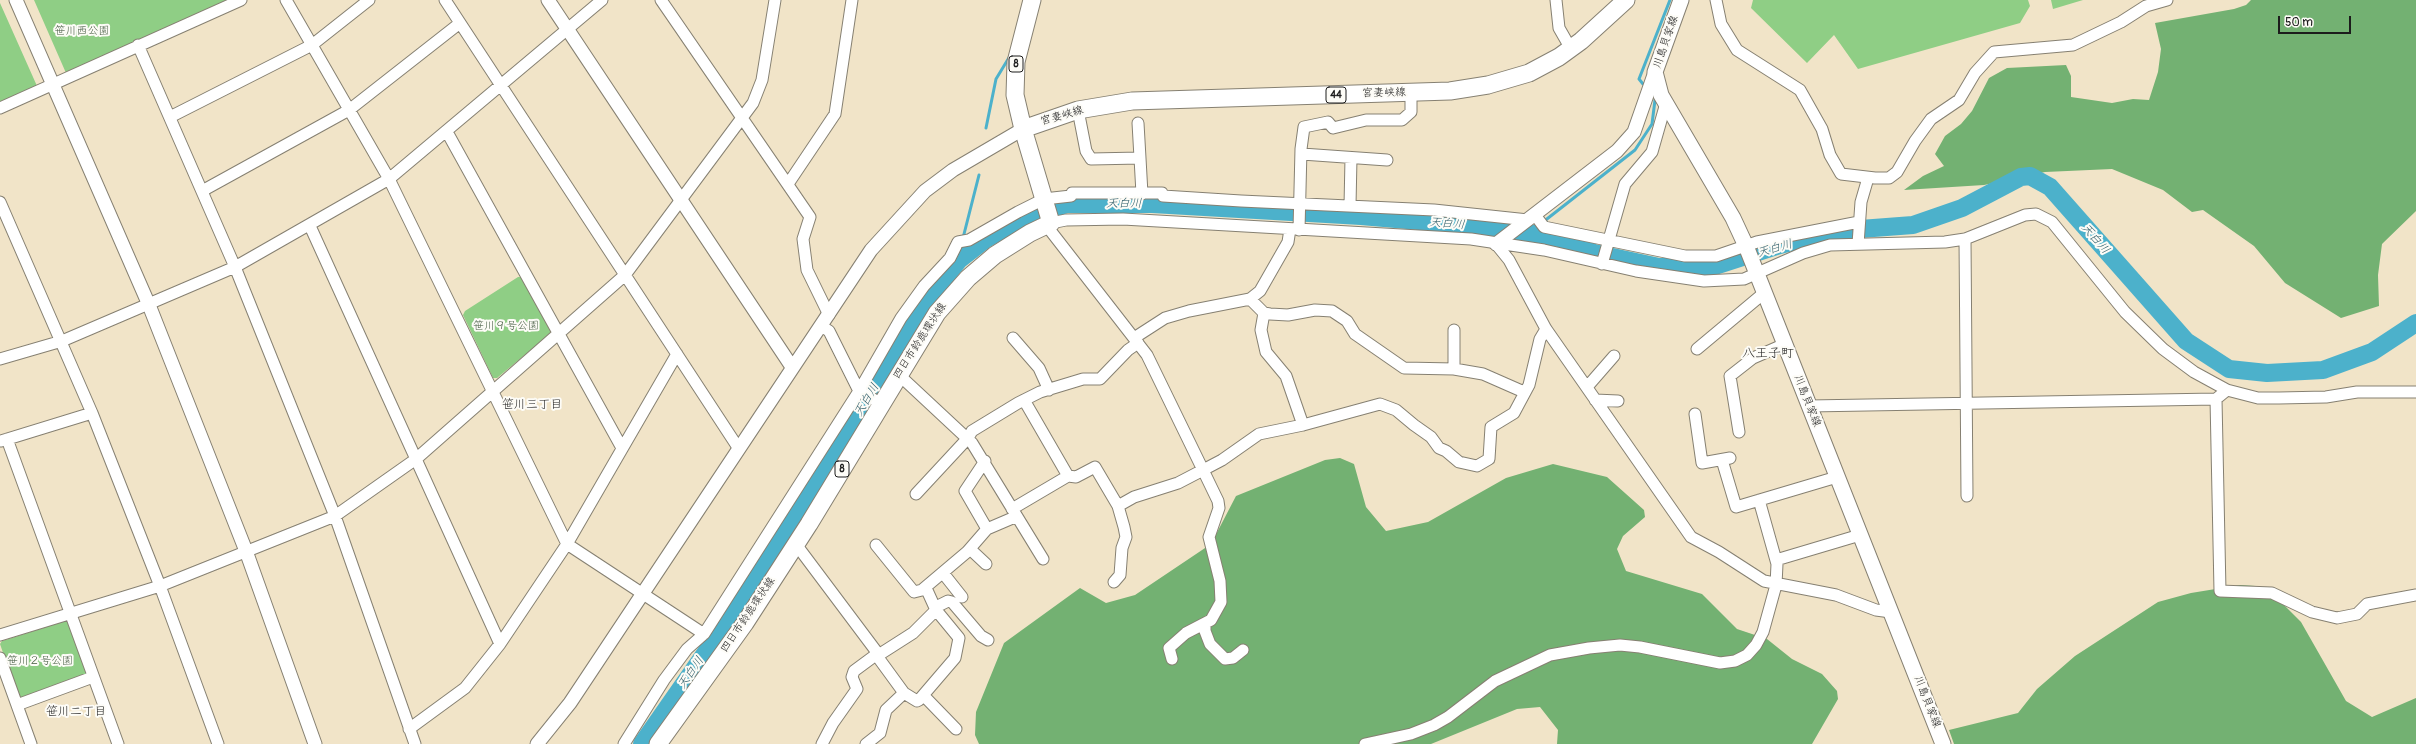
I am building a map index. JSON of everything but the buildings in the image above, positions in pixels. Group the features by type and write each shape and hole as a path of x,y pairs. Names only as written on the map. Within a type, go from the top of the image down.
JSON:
{"main road":[{"name":"8","path":"1032,0 1016,62 1015,81 1023,129 1044,201 1048,224"},
{"name":"宮妻峡線","path":"1023,129 1078,110 1132,101 1411,92 1471,88 1516,78 1543,67 1571,49 1626,0"},
{"name":"川島貝家線","path":"1682,0 1655,72 1661,95 1733,218 1746,246 1943,744"},
{"name":"四日市鈴鹿環状線","path":"658,744 745,623 854,451 880,403 937,313 968,278 995,255 1048,224"}],"street":[{"path":"16,0 148,305 246,551 315,744"},
{"path":"0,108 241,0"},
{"path":"286,0 389,179 567,544 704,634"},
{"path":"170,117 312,45 369,0"},
{"path":"445,0 739,449"},
{"path":"548,0 682,199 792,367"},
{"path":"0,358 62,341 235,268 310,226 389,179 502,86 602,0"},
{"path":"661,0 810,217 803,239 806,270 828,315"},
{"path":"0,635 160,586 335,516 416,459 625,275 753,103 762,80 774,0"},
{"path":"788,184 835,114 852,0"},
{"path":"1556,0 1559,28 1571,49"},
{"path":"1716,0 1721,24 1737,50 1800,90 1822,129 1830,155 1841,174 1868,178 1889,178 1897,172 1915,141 1932,119 1959,100 1975,72 1994,52 2073,45 2121,22 2146,6 2167,0"},
{"path":"202,191 349,110 460,23"},
{"path":"138,45 235,268 335,516 415,744"},
{"path":"1496,244 1536,220 1617,151 1634,132 1655,72"},
{"path":"916,494 968,438 972,431 1024,400 1083,379 1100,379 1136,340 1165,318 1189,310 1250,299 1260,291 1296,228 1300,204 1304,127 1328,122 1333,128 1366,120 1402,120 1411,112 1411,92"},
{"path":"1602,263 1625,184 1652,152 1666,103"},
{"path":"1078,110 1086,151 1091,159 1140,158"},
{"path":"1138,123 1142,194"},
{"path":"537,744 570,704 870,250 925,191 953,170 1023,129"},
{"path":"447,132 622,448"},
{"path":"1302,154 1387,160"},
{"path":"1350,206 1351,158"},
{"path":"1858,244 1861,202 1868,178"},
{"path":"624,744 664,680 687,649 704,634 859,392 901,318 924,286 964,241 1018,212 1044,201 1071,196 1072,193 1162,193 1163,196 1434,210 1536,220 1609,240 1684,256 1716,256 1746,246 1859,222"},
{"path":"0,202 62,341 92,413 160,586 218,744"},
{"path":"1172,659 1168,648 1186,633 1211,620 1221,602 1220,581 1209,537 1219,508 1218,501 1190,446 1153,365 1136,340 1048,224 1066,220 1124,219 1296,228 1471,240 1544,250 1680,279 1704,281 1744,279 1757,275 1787,260 1822,247 1888,242 1945,242 1965,239 2025,215 2036,214 2047,218 2145,333 2176,360 2227,390 2258,398 2326,397 2358,392 2416,392"},
{"path":"310,226 500,644"},
{"path":"1965,239 1967,496"},
{"path":"1496,244 1509,260 1546,329 1691,537 1719,552 1755,577 1776,585 1836,595 1876,610 1891,612"},
{"path":"1697,349 1764,293"},
{"path":"1250,299 1264,313 1288,315 1315,310 1332,311 1347,321 1355,334 1404,368 1454,368 1483,374 1524,392"},
{"path":"1264,313 1261,330 1266,352 1286,376 1304,425"},
{"path":"820,326 829,331 859,392 880,403"},
{"path":"1118,506 1134,497 1178,483 1222,460 1259,434 1304,425 1380,404 1385,404 1396,410 1414,426 1428,434 1439,448 1446,451 1459,462 1478,466 1489,459 1491,427 1511,417 1531,378 1540,339 1546,329"},
{"path":"1454,330 1454,368"},
{"path":"1013,338 1039,368 1049,390"},
{"path":"1739,432 1730,376 1753,358 1785,344"},
{"path":"409,729 465,688 500,644 567,544 677,354"},
{"path":"1587,387 1614,356"},
{"path":"898,374 968,438 985,461 1013,513 1043,559"},
{"path":"1809,406 2216,399 2227,390"},
{"path":"2216,399 2220,591 2272,593 2319,615 2337,618 2357,614 2367,604 2416,595"},
{"path":"1024,400 1068,476"},
{"path":"1595,400 1618,402"},
{"path":"92,413 3,440 94,677 118,744"},
{"path":"1695,414 1702,463 1726,459 1736,507 1837,477"},
{"path":"985,461 964,491 987,529"},
{"path":"876,545 914,592 926,588 970,549 987,529 1068,476 1076,477 1095,468 1118,506 1126,537 1122,548 1120,575 1114,582"},
{"path":"1365,744 1411,734 1434,725 1448,717 1495,681 1550,655 1589,648 1620,645 1640,647 1720,663 1735,661 1747,655 1756,645 1763,632 1776,585 1776,560 1760,500"},
{"path":"1776,560 1860,535"},
{"path":"796,543 878,654 877,656 904,693 917,701 924,696 955,658 960,641 936,608 926,588"},
{"path":"970,549 986,564"},
{"path":"943,573 962,597"},
{"path":"822,744 833,723 857,689 852,677 854,671 878,654 914,633 936,608 948,601 952,602 982,636 988,640"},
{"path":"1205,623 1205,631 1210,644 1225,659 1233,658 1243,650"},
{"path":"0,658 31,744"},
{"path":"17,706 94,677"},
{"path":"866,744 880,733 886,710 904,693"},
{"path":"924,696 956,729"}],"green space":[{"name":"笹川西公園","path":"34,0 230,0 66,73"},
{"path":"1753,0 2028,0 2030,6 2020,23 1858,69 1834,35 1807,63 1751,8"},
{"path":"2051,0 2083,0 2053,9"},
{"path":"2251,0 2416,0 2416,211 2382,244 2378,275 2379,306 2341,318 2285,283 2254,246 2203,210 2192,212 2163,190 2112,169 2045,172 1984,185 1904,190 1923,176 1944,166 1935,154 1945,136 1961,124 1972,111 1989,78 2007,68 2066,65 2071,76 2071,97 2112,103 2133,99 2149,100 2158,72 2161,49 2155,23 2234,9 2246,5"},
{"path":"0,3 37,86 0,103"},
{"name":"笹川９号公園","path":"518,277 522,277 551,330 550,334 497,378 493,378 463,315 465,311"},
{"path":"1340,458 1354,464 1366,507 1386,531 1428,522 1506,478 1553,464 1607,477 1644,510 1645,517 1623,536 1617,549 1626,571 1702,594 1737,629 1767,639 1792,659 1822,674 1837,691 1838,699 1812,744 1557,744 1558,730 1540,707 1517,709 1431,744 979,744 975,735 976,712 1004,643 1080,588 1106,603 1135,595 1211,544 1236,496 1325,460"},
{"path":"2240,585 2256,586 2270,591 2301,622 2346,701 2372,717 2416,698 2416,744 1954,744 1949,730 2018,713 2037,689 2075,656 2158,602 2191,593"},
{"name":"笹川２号公園","path":"65,621 69,623 87,673 85,677 19,699 0,644 2,641"}],"waterway":[{"path":"1643,84 1639,79 1670,0"},
{"path":"986,128 996,79 1010,56"},
{"path":"1529,233 1635,150 1652,124 1655,100"},
{"path":"963,238 979,175"},
{"name":"天白川","path":"642,744 716,638 847,434 927,300 959,260 986,239 1025,217 1067,204 1152,204 1361,216 1488,227 1559,238 1594,253 1659,267 1712,267 1780,245 1834,231 1913,225 1962,208 2021,177 2030,176 2050,187 2186,341 2229,369 2267,373 2323,370 2372,352 2416,323"},
{"path":"959,260 962,245"}],"district":[{"name":"八王子町","path":"1768,354"},
{"name":"笹川三丁目","path":"532,405"},
{"name":"笹川二丁目","path":"76,712"}]}
